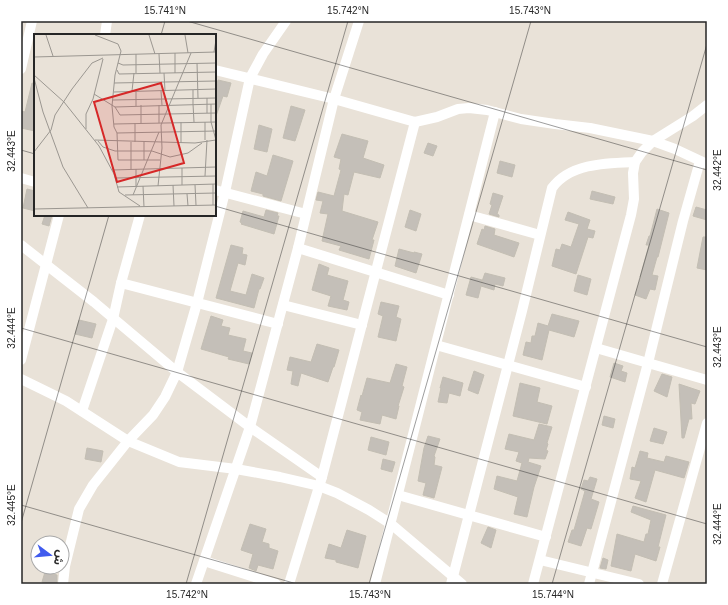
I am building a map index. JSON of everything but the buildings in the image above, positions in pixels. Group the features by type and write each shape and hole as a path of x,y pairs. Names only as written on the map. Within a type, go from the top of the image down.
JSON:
{"street":[{"path":"21,68 32,21"},
{"path":"105,34 108,21"},
{"path":"63,584 65,566 79,509 92,485 128,440 153,415 165,397 177,372 197,303 225,192 250,78 263,54 286,21"},
{"path":"196,584 250,427 298,248 334,99 359,21"},
{"path":"216,70 334,99 415,122 437,118 458,109 469,108 487,110 521,119 590,128 653,141 675,149 703,163 683,221 648,363 589,584"},
{"path":"533,584 631,215 634,199 633,173 635,162 653,141 694,116 707,105"},
{"path":"375,584 495,112"},
{"path":"289,584 320,482 415,122"},
{"path":"452,580 508,366 552,188 557,180 568,173 586,167 601,164 635,162"},
{"path":"21,178 34,182"},
{"path":"216,190 306,214"},
{"path":"469,214 540,235"},
{"path":"21,360 59,216"},
{"path":"82,411 113,319 121,283 140,216"},
{"path":"21,245 177,372 320,482 391,524 452,580 462,584"},
{"path":"298,248 449,295"},
{"path":"121,283 278,324"},
{"path":"283,305 362,325"},
{"path":"436,345 586,387"},
{"path":"596,348 707,380"},
{"path":"21,379 82,411 128,440 178,462 320,482"},
{"path":"662,584 707,423"},
{"path":"398,495 546,537"},
{"path":"540,560 639,584"},
{"path":"204,561 276,584"}]}
